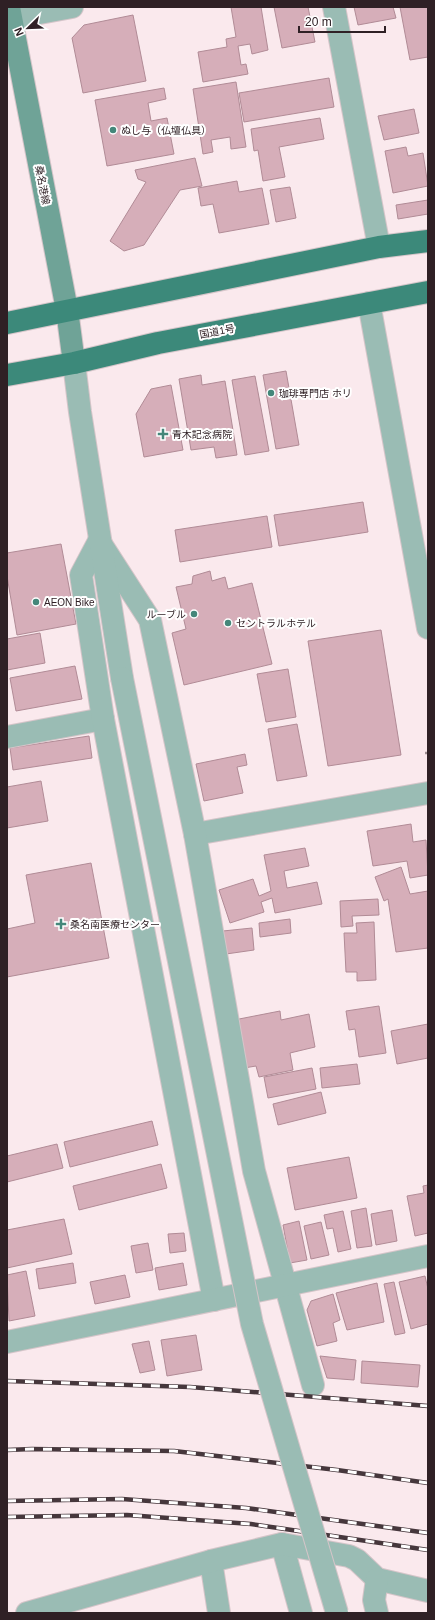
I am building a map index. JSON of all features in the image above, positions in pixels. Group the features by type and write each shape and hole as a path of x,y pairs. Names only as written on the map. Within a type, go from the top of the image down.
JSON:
{"highway":[{"path":"7,322 379,247 428,241"},
{"name":"国道1号","path":"7,375 74,363 158,343 428,292"}],"main road":[{"name":"桑名港線","path":"9,15 67,310 74,363"}],"street":[{"path":"9,15 72,7"},
{"path":"334,7 379,247"},
{"path":"369,303 422,564 428,628"},
{"path":"74,363 99,541 122,678 252,1324 337,1613"},
{"path":"99,541 81,575 103,719 214,1300"},
{"path":"99,541 150,620 195,834 254,1171 313,1385"},
{"path":"7,737 103,719"},
{"path":"195,834 428,793"},
{"path":"7,1342 285,1287 428,1256"},
{"path":"282,1544 301,1613"},
{"path":"31,1612 210,1560 282,1544 350,1556 357,1560 377,1579 428,1591"},
{"path":"210,1560 219,1613"},
{"path":"377,1579 374,1600 377,1613"}],"building":[{"path":"231,7 261,7 268,50 252,54 250,44 238,46 241,65 246,64 248,74 203,82 198,52 227,47 226,39 236,37"},
{"path":"274,7 308,7 315,42 282,48"},
{"path":"354,7 393,7 396,18 358,25"},
{"path":"400,7 428,7 428,57 410,60"},
{"path":"133,15 146,81 83,93 72,38 84,25"},
{"path":"329,78 334,107 244,122 239,93"},
{"path":"236,82 246,147 231,149 230,137 211,140 213,152 203,154 193,89"},
{"path":"164,88 166,99 148,103 151,121 167,118 174,154 107,166 95,100"},
{"path":"414,109 419,133 384,140 378,116"},
{"path":"320,118 324,139 279,147 285,177 263,181 258,150 254,151 251,129"},
{"path":"406,147 408,156 423,153 428,186 393,193 385,151"},
{"path":"195,158 202,186 180,190 144,245 124,251 110,241 146,182 138,179 135,170"},
{"path":"237,181 239,192 262,188 269,224 219,233 213,204 201,206 198,188"},
{"path":"290,187 296,218 276,222 270,190"},
{"path":"428,200 428,214 398,219 396,205"},
{"path":"286,371 299,445 276,449 263,375"},
{"path":"201,375 202,385 225,381 237,455 216,458 214,447 191,450 179,379"},
{"path":"255,376 269,451 245,455 232,380"},
{"path":"171,385 183,450 144,457 136,414 151,389"},
{"path":"363,502 368,532 279,546 274,515"},
{"path":"267,516 272,547 180,562 175,530"},
{"path":"61,544 76,624 17,635 7,576 7,553"},
{"path":"210,571 212,581 225,577 228,589 252,583 272,664 184,685 172,633 186,629 176,587 192,584 193,576"},
{"path":"381,630 401,755 328,766 308,641"},
{"path":"40,633 45,663 7,670 7,639"},
{"path":"75,666 82,699 16,711 10,678"},
{"path":"288,669 296,717 266,722 257,674"},
{"path":"297,724 307,776 277,781 268,729"},
{"path":"89,736 92,758 13,770 10,748"},
{"path":"245,754 247,765 237,767 243,793 204,801 196,764"},
{"path":"41,781 48,821 7,828 7,787"},
{"path":"411,824 413,842 426,840 428,875 410,878 407,861 373,866 367,831"},
{"path":"305,848 309,866 284,871 287,888 317,882 322,904 275,913 272,898 261,902 264,912 230,923 219,890 253,879 259,896 271,891 264,855"},
{"path":"91,863 109,958 7,977 7,929 35,923 26,875"},
{"path":"401,867 410,894 428,891 428,948 396,952 388,899 384,901 375,877"},
{"path":"378,899 379,915 352,916 353,926 341,927 340,901"},
{"path":"290,919 291,933 260,937 259,923"},
{"path":"374,922 376,980 357,981 357,972 346,972 344,933 357,933 356,923"},
{"path":"252,928 254,950 226,954 223,931"},
{"path":"379,1006 386,1053 359,1057 355,1029 349,1030 346,1011"},
{"path":"280,1011 281,1020 309,1014 315,1047 290,1053 293,1070 259,1077 256,1066 244,1068 234,1020"},
{"path":"428,1024 428,1058 397,1064 391,1031"},
{"path":"357,1064 360,1084 322,1088 320,1068"},
{"path":"312,1068 316,1089 268,1098 264,1077"},
{"path":"321,1092 326,1113 278,1125 273,1104"},
{"path":"152,1121 158,1145 70,1167 64,1142"},
{"path":"57,1144 63,1168 7,1182 7,1156"},
{"path":"349,1157 357,1198 295,1210 287,1168"},
{"path":"161,1164 167,1188 79,1210 73,1186"},
{"path":"428,1185 428,1233 415,1236 407,1196 424,1193 423,1186"},
{"path":"366,1208 372,1246 357,1248 351,1211"},
{"path":"392,1210 397,1241 376,1245 371,1214"},
{"path":"343,1211 351,1249 338,1252 333,1228 327,1229 324,1215"},
{"path":"64,1219 72,1254 7,1268 7,1230"},
{"path":"299,1221 307,1260 290,1263 283,1225"},
{"path":"321,1222 329,1255 311,1259 304,1226"},
{"path":"184,1233 186,1251 170,1253 168,1234"},
{"path":"148,1243 153,1270 136,1273 131,1246"},
{"path":"73,1263 76,1283 39,1289 36,1269"},
{"path":"183,1263 187,1285 159,1290 155,1268"},
{"path":"26,1271 35,1316 9,1321 7,1275"},
{"path":"125,1275 130,1297 95,1304 90,1282"},
{"path":"425,1276 428,1289 428,1324 411,1329 399,1282"},
{"path":"394,1282 405,1333 395,1335 384,1284"},
{"path":"377,1283 384,1322 347,1330 336,1293"},
{"path":"333,1294 340,1320 333,1323 337,1341 317,1346 307,1310 311,1301"},
{"path":"196,1335 202,1370 167,1376 161,1340"},
{"path":"149,1341 155,1370 140,1373 132,1344"},
{"path":"320,1356 356,1360 354,1380 327,1378"},
{"path":"362,1361 420,1365 418,1387 361,1383"}],"railway":[{"path":"7,1381 190,1387 428,1406"},
{"path":"7,1450 174,1451 337,1470 428,1483"},
{"path":"7,1501 122,1499 246,1508 428,1533"},
{"path":"7,1517 127,1515 251,1524 428,1550"}],"place":[{"name":"ぬし与（仏壇仏具）","path":"113,130"},
{"name":"珈琲専門店 ホリ","path":"271,393"},
{"name":"青木記念病院","path":"163,434"},
{"name":"AEON Bike","path":"36,602"},
{"name":"ルーブル","path":"194,614"},
{"name":"セントラルホテル","path":"228,623"},
{"name":"桑名南医療センター","path":"61,924"}]}
